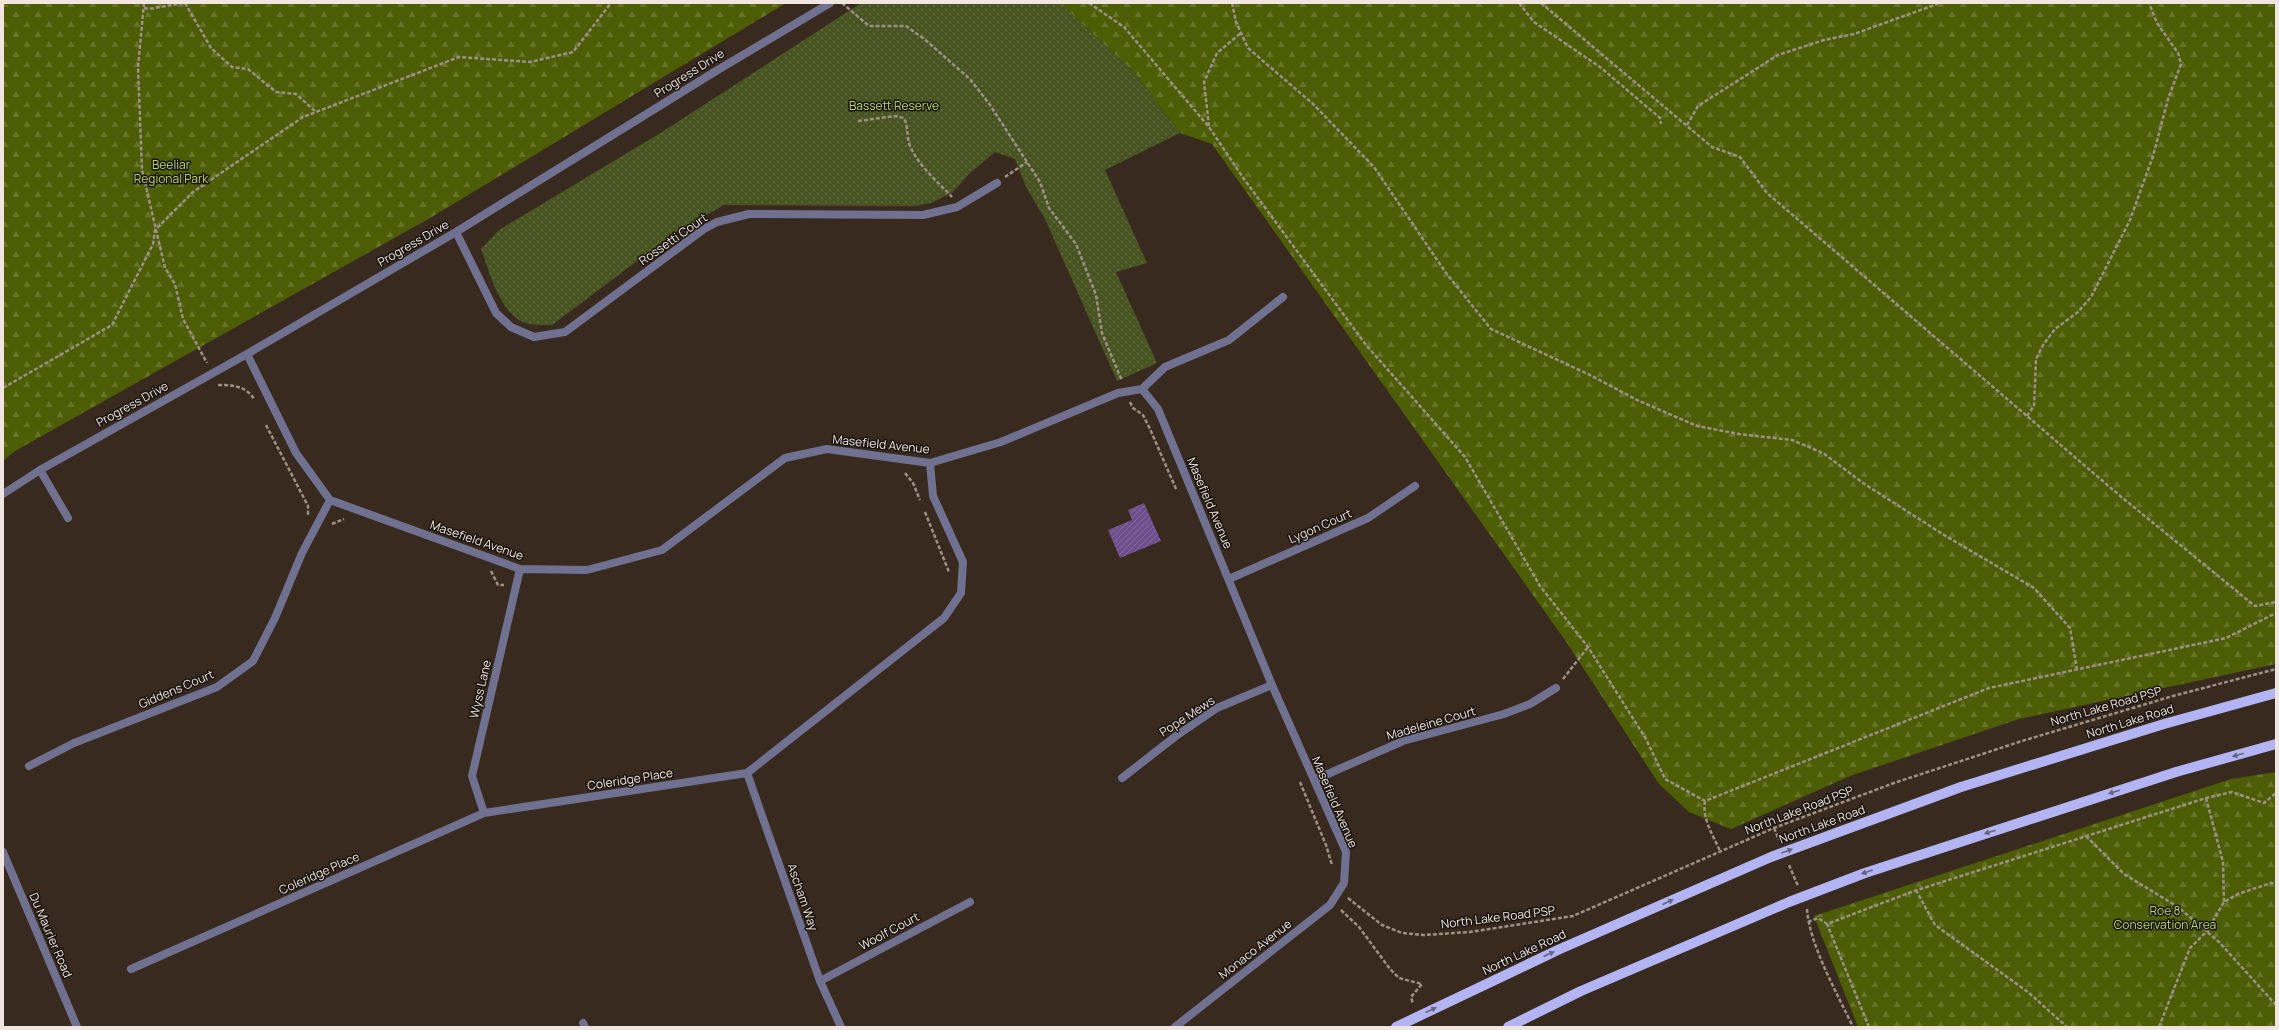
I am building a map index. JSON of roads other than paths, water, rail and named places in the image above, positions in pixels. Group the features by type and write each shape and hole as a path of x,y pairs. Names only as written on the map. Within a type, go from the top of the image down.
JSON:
{"main road":[{"name":"North Lake Road","path":"1396,1027 1560,949 1784,852 1962,787 2164,724 2276,693"},
{"path":"1508,1027 1581,991 1802,897 1865,872 2176,772 2276,744"}],"street":[{"name":"Progress Drive","path":"3,494 40,470 247,354 456,232 716,71 830,3"},
{"name":"Rossetti Court","path":"456,232 496,313 511,327 534,337 554,336 564,332 704,229 732,217 749,214 923,215 960,206 997,183"},
{"path":"1142,389 1165,367 1229,340 1283,296"},
{"path":"247,354 296,454 330,500"},
{"name":"Masefield Avenue","path":"330,500 520,568 587,570 662,550 785,458 827,449 930,463 1001,442 1118,393 1142,389 1158,409 1272,686 1346,852 1342,887"},
{"name":"Coleridge Place","path":"131,969 484,814 747,773 944,618 961,593 963,562 932,496 930,463"},
{"path":"40,470 68,518"},
{"name":"Lygon Court","path":"1229,580 1368,518 1415,486"},
{"name":"Giddens Court","path":"29,766 74,743 217,687 253,661 330,500"},
{"name":"Wyss Lane","path":"484,814 472,776 520,568"},
{"name":"Pope Mews","path":"1122,778 1176,736 1217,708 1272,686"},
{"name":"Madeleine Court","path":"1314,780 1403,741 1504,714 1530,704 1556,688"},
{"name":"Ascham Way","path":"747,773 820,981 841,1027"},
{"name":"Du Maurier Road","path":"3,854 77,1027"},
{"name":"Monaco Avenue","path":"1175,1027 1332,902 1342,887"},
{"name":"Woolf Court","path":"820,981 970,902"}],"park label":[{"name":"Bassett Reserve","path":"894,105"},
{"name":"Beeliar Regional Park","path":"171,171"},
{"name":"Roe 8 Conservation Area","path":"2165,917"}]}
